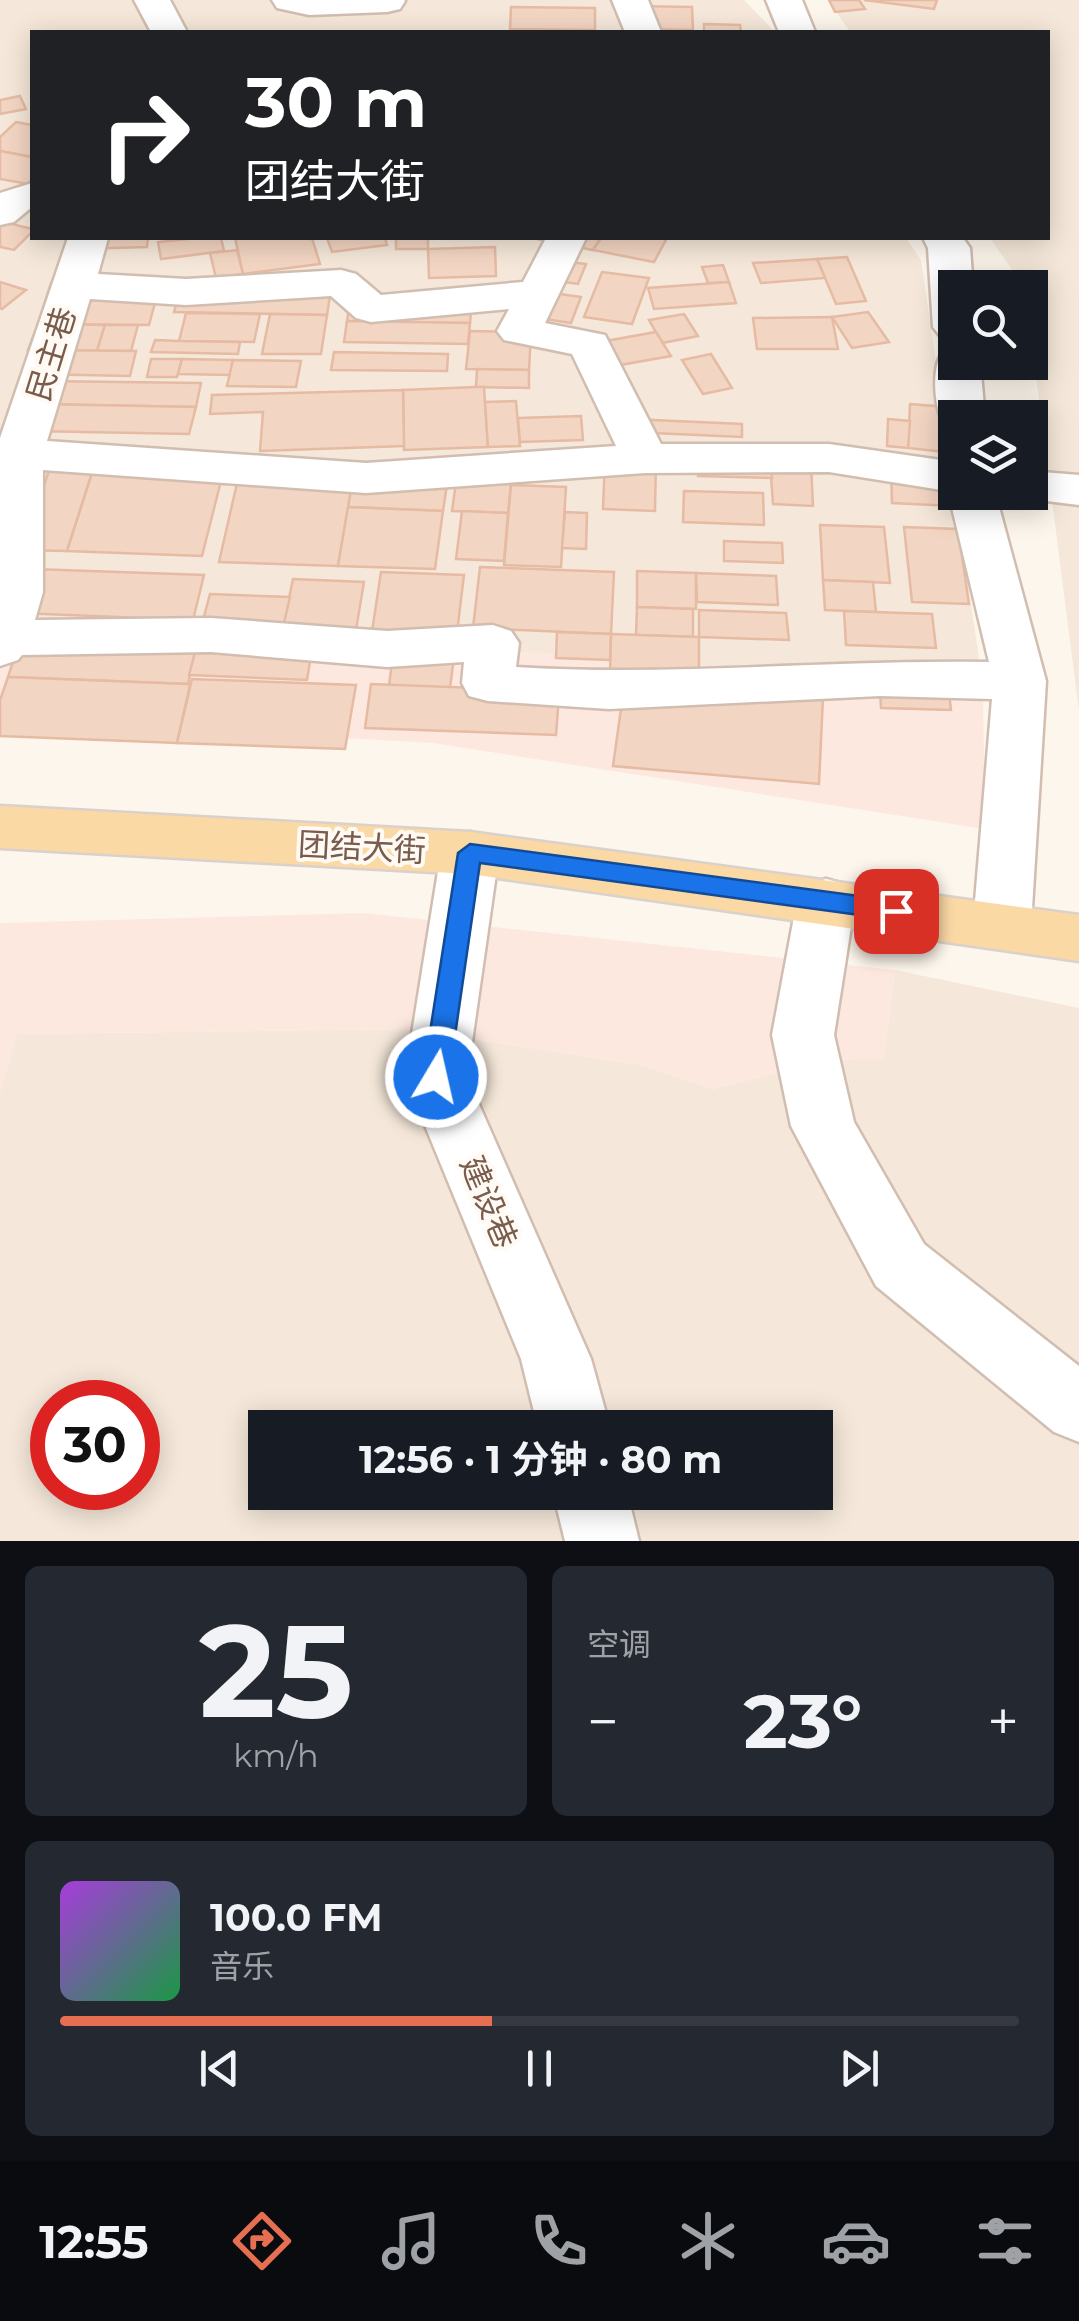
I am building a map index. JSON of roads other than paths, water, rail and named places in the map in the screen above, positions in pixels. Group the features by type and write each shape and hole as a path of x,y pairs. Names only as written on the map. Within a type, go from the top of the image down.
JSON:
{"main road":[{"name":"团结大街","path":"0,827 470,853 1079,938"}],"street":[{"path":"153,0 168,30"},
{"path":"290,0 309,4 387,1"},
{"path":"630,0 641,30"},
{"path":"784,0 796,30"},
{"path":"0,213 20,197 30,195"},
{"name":"民主巷","path":"1,643 18,592 10,452 87,240"},
{"path":"565,240 520,332 589,344 644,459"},
{"path":"945,240 951,270"},
{"path":"72,286 186,292 341,282 371,309 538,294"},
{"path":"10,452 366,478 644,459 829,458 938,474"},
{"path":"1048,487 1079,490"},
{"path":"976,510 1020,681 1002,925"},
{"path":"1,643 211,636 386,649 492,643 488,683 608,691 880,678 1020,681"},
{"name":"建设巷","path":"470,853 436,1077 556,1359 569,1410"},
{"path":"826,901 803,1035 824,1126 900,1266 1079,1409"},
{"path":"594,1510 602,1541"}]}
